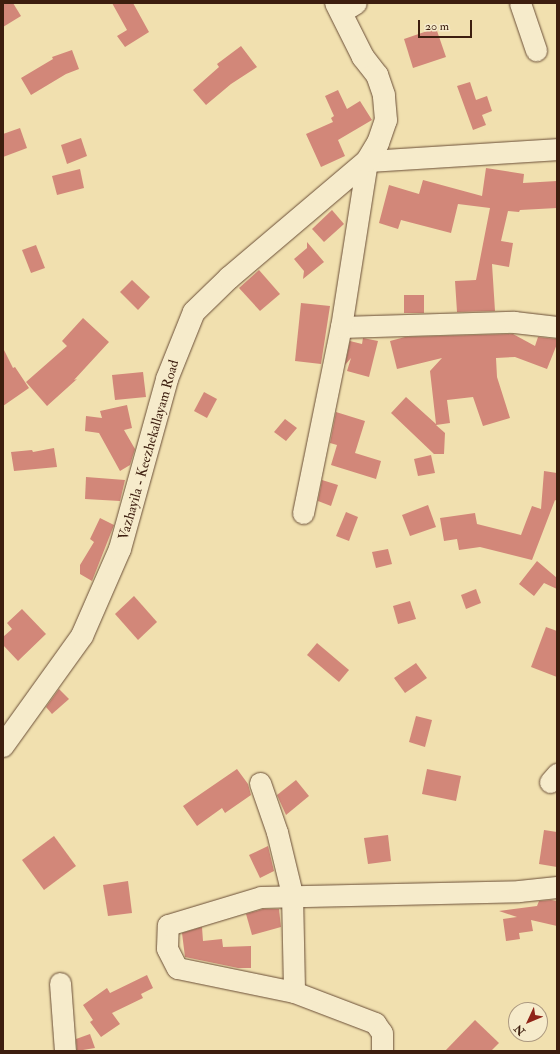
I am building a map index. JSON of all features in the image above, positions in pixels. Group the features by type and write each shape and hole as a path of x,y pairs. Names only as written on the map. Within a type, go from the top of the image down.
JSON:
{"street":[{"path":"520,3 536,50"},
{"name":"Vazhayila - Keezhekallayam Road","path":"3,746 82,636 114,564 120,550 167,379 194,312 229,278 367,161 378,143 386,120 384,95 377,75 363,57 344,6"},
{"path":"303,513 340,327 367,161 557,150"},
{"path":"340,327 514,322 557,327"},
{"path":"260,783 277,832 292,894 294,992"},
{"path":"382,1051 382,1033 376,1023 294,992 177,968 167,948 168,925 253,898 292,894 519,891 557,887"},
{"path":"60,983 65,1051"}],"building":[{"path":"3,3 13,3 21,16 3,27"},
{"path":"112,3 133,3 149,32 125,47 117,36 127,30"},
{"path":"436,28 446,57 413,68 404,39"},
{"path":"241,46 257,67 231,84 206,105 193,90 219,67 217,64"},
{"path":"72,50 79,69 66,74 31,95 21,78 53,59 52,57"},
{"path":"470,82 476,100 487,96 492,111 482,115 486,125 473,130 457,86"},
{"path":"338,90 347,109 360,101 372,120 338,140 345,156 321,167 306,134 333,122 331,118 334,116 325,96"},
{"path":"20,128 27,148 3,157 3,134"},
{"path":"81,138 87,156 67,164 61,145"},
{"path":"486,168 524,174 523,183 557,181 557,208 520,210 519,212 508,211 501,241 513,243 509,267 492,264 495,311 457,312 455,281 476,280 490,208 458,204 451,233 401,220 398,229 379,223 389,185 419,194 423,180 482,196"},
{"path":"80,169 84,188 57,195 52,176"},
{"path":"332,210 344,224 324,242 312,229"},
{"path":"307,242 324,262 303,279 304,271 294,259 307,248"},
{"path":"36,245 45,268 31,273 22,250"},
{"path":"259,270 280,294 260,311 239,288"},
{"path":"132,280 150,297 138,310 120,292"},
{"path":"404,295 424,295 424,313 404,313"},
{"path":"301,303 330,306 321,364 295,361"},
{"path":"83,318 109,342 74,380 77,379 47,406 26,382 67,346 62,341"},
{"path":"513,334 535,346 538,337 557,339 557,344 547,369 515,357 496,358 497,377 510,418 483,426 473,397 447,400 450,423 436,425 445,433 444,454 434,454 391,413 406,397 436,424 430,371 442,358 397,369 390,341 405,337"},
{"path":"363,338 378,341 369,377 347,371 351,358 345,365 350,341 362,344"},
{"path":"3,348 13,368 15,367 29,388 3,406"},
{"path":"143,372 146,397 115,400 112,375"},
{"path":"204,392 217,399 207,418 194,411"},
{"path":"127,405 132,428 124,430 135,449 130,465 120,471 99,433 85,431 86,416 102,418 100,411"},
{"path":"336,412 365,421 355,453 381,461 376,479 331,465 337,445 330,443"},
{"path":"285,419 297,428 286,441 274,432"},
{"path":"54,448 57,467 14,471 11,452 32,450 33,452"},
{"path":"431,455 435,473 418,476 414,459"},
{"path":"544,471 557,473 557,501 555,500 532,560 480,547 459,550 457,539 444,541 440,518 475,513 477,524 521,535 532,506 541,509"},
{"path":"86,477 125,480 120,501 85,499"},
{"path":"322,480 338,485 331,506 318,501"},
{"path":"428,505 436,527 410,536 402,515"},
{"path":"346,512 358,517 349,541 336,536"},
{"path":"100,518 114,525 92,581 80,574 80,565 94,542 90,539"},
{"path":"388,549 392,564 376,568 372,552"},
{"path":"537,561 557,578 557,589 544,583 534,596 519,584"},
{"path":"476,589 481,603 466,609 461,595"},
{"path":"134,596 157,622 138,640 115,614"},
{"path":"410,601 416,619 398,624 393,606"},
{"path":"22,609 46,634 18,661 3,645 3,637 12,629 7,623"},
{"path":"546,627 557,631 557,677 531,667"},
{"path":"317,643 349,670 339,682 307,655"},
{"path":"416,663 427,678 405,693 394,678"},
{"path":"59,689 69,699 52,714 46,707"},
{"path":"416,716 432,720 425,747 409,742"},
{"path":"237,769 248,784 251,795 225,813 222,808 197,826 183,806"},
{"path":"427,769 461,776 456,801 422,794"},
{"path":"296,780 309,796 286,815 277,795"},
{"path":"544,830 557,832 557,867 539,864"},
{"path":"388,835 391,861 368,864 364,838"},
{"path":"54,836 76,866 44,890 22,860"},
{"path":"268,846 274,871 260,878 249,855"},
{"path":"128,881 132,913 108,916 103,885"},
{"path":"539,901 557,901 557,926 531,920 533,931 519,933 520,939 506,941 503,919 517,917 499,911 537,906"},
{"path":"263,909 279,909 281,927 252,935 246,914"},
{"path":"202,927 203,941 222,939 223,947 251,946 251,968 238,968 185,957 182,933"},
{"path":"147,975 153,988 141,994 143,998 112,1013 120,1024 101,1037 90,1022 93,1020 83,1005 107,988 110,993"},
{"path":"475,1020 499,1043 491,1051 445,1051"},
{"path":"90,1034 95,1048 77,1051 76,1039"}]}
